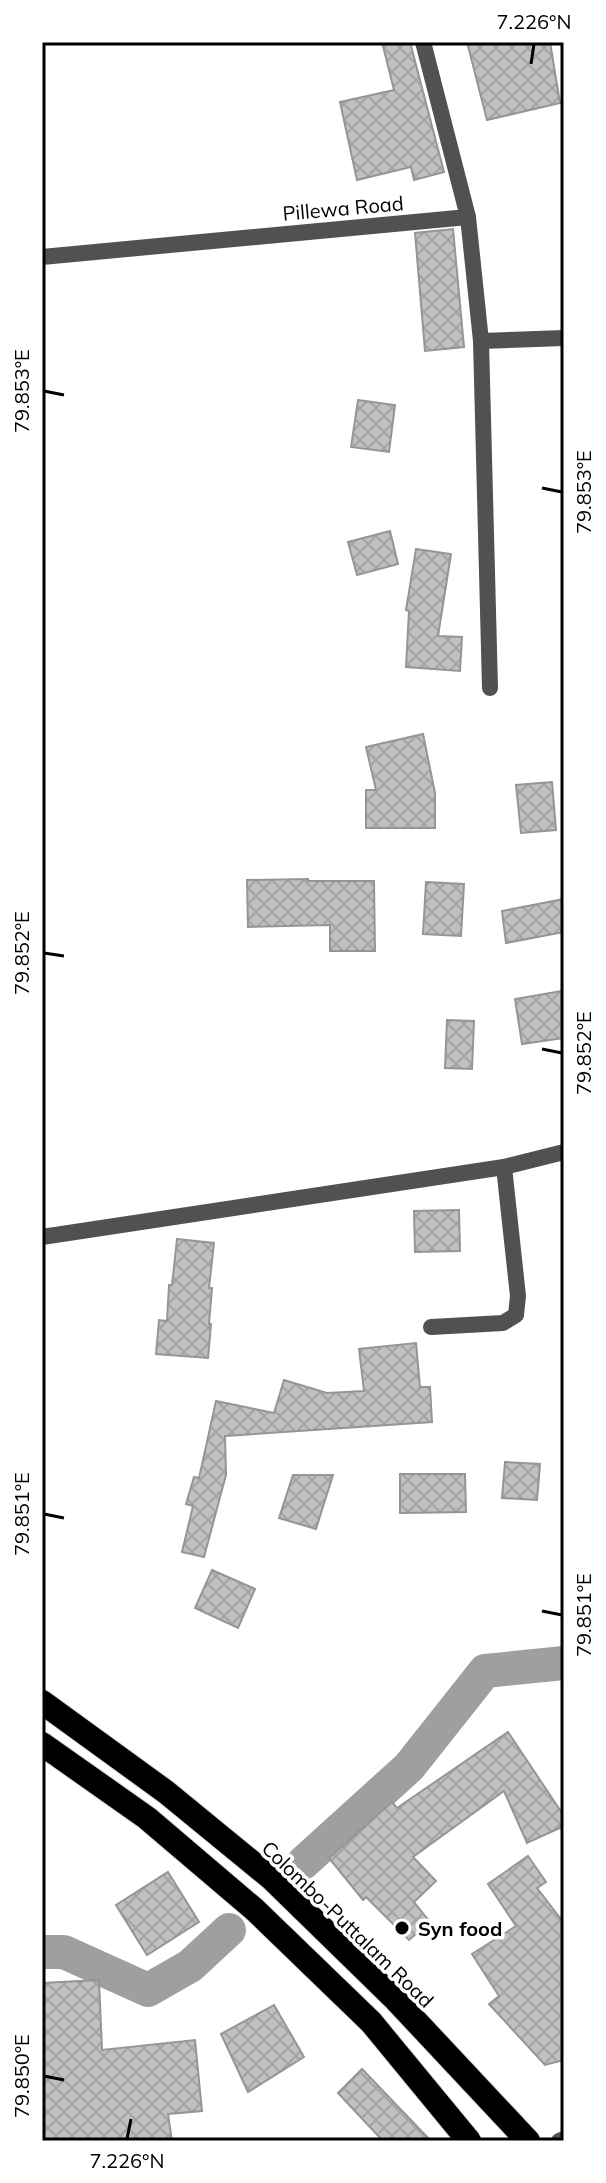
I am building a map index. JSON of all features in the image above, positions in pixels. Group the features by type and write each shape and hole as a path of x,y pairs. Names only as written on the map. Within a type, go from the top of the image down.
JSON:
{"highway":[{"name":"Colombo-Puttalam Road","path":"42,1702 166,1792 271,1878 396,2000 528,2141"},
{"path":"42,1744 147,1818 254,1909 371,2022 469,2141"}],"street":[{"path":"423,42 468,217 481,341 490,688"},
{"name":"Pillewa Road","path":"42,257 468,217"},
{"path":"481,341 564,338"},
{"path":"42,1237 504,1167 564,1152"},
{"path":"431,1327 503,1323 516,1315 518,1296 504,1167"}],"building":[{"path":"382,42 410,42 444,172 414,180 411,167 357,180 340,102 394,90"},
{"path":"467,42 550,42 560,103 487,120"},
{"path":"453,229 464,347 425,351 415,233"},
{"path":"358,400 395,405 389,452 351,447"},
{"path":"390,531 398,564 357,575 348,542"},
{"path":"416,549 451,554 438,636 462,637 460,671 406,667 409,611 406,610"},
{"path":"423,734 435,793 435,828 366,828 366,790 376,790 366,747"},
{"path":"552,782 556,830 521,833 516,785"},
{"path":"247,880 374,881 375,951 330,951 330,925 248,927"},
{"path":"426,882 464,884 461,936 423,934"},
{"path":"564,899 564,932 506,943 502,911"},
{"path":"562,991 564,1038 522,1044 515,999"},
{"path":"447,1020 474,1021 472,1069 445,1068"},
{"path":"459,1210 460,1251 415,1252 414,1211"},
{"path":"177,1239 214,1243 209,1288 212,1288 208,1358 156,1354 159,1320 167,1321"},
{"path":"416,1343 420,1387 430,1387 432,1422 225,1436 226,1475 204,1557 182,1552 193,1506 186,1504 194,1477 199,1478 216,1401 274,1413 284,1380 327,1393 364,1391 359,1349"},
{"path":"505,1462 540,1464 537,1500 502,1498"},
{"path":"400,1474 465,1474 466,1512 400,1513"},
{"path":"293,1475 333,1475 316,1529 279,1518"},
{"path":"212,1570 255,1589 238,1628 195,1608"},
{"path":"508,1732 564,1816 564,1826 527,1843 504,1791 413,1857 436,1881 414,1902 430,1922 409,1940 366,1897 363,1900 329,1858 392,1802 397,1808"},
{"path":"528,1856 546,1882 537,1888 564,1923 564,2060 545,2065 489,2004 499,1996 472,1954 516,1926 488,1884"},
{"path":"168,1872 199,1922 147,1955 116,1905"},
{"path":"99,1980 102,2050 195,2040 202,2111 168,2114 172,2141 42,2141 42,1983"},
{"path":"274,2005 304,2057 248,2092 221,2034"},
{"path":"362,2069 431,2141 383,2141 338,2093"}],"waterway":[{"path":"303,1863 409,1767 485,1671 564,1663"},
{"path":"42,1952 64,1952 148,1990 190,1966 229,1930"}],"place":[{"name":"Syn food","path":"402,1928"}]}
